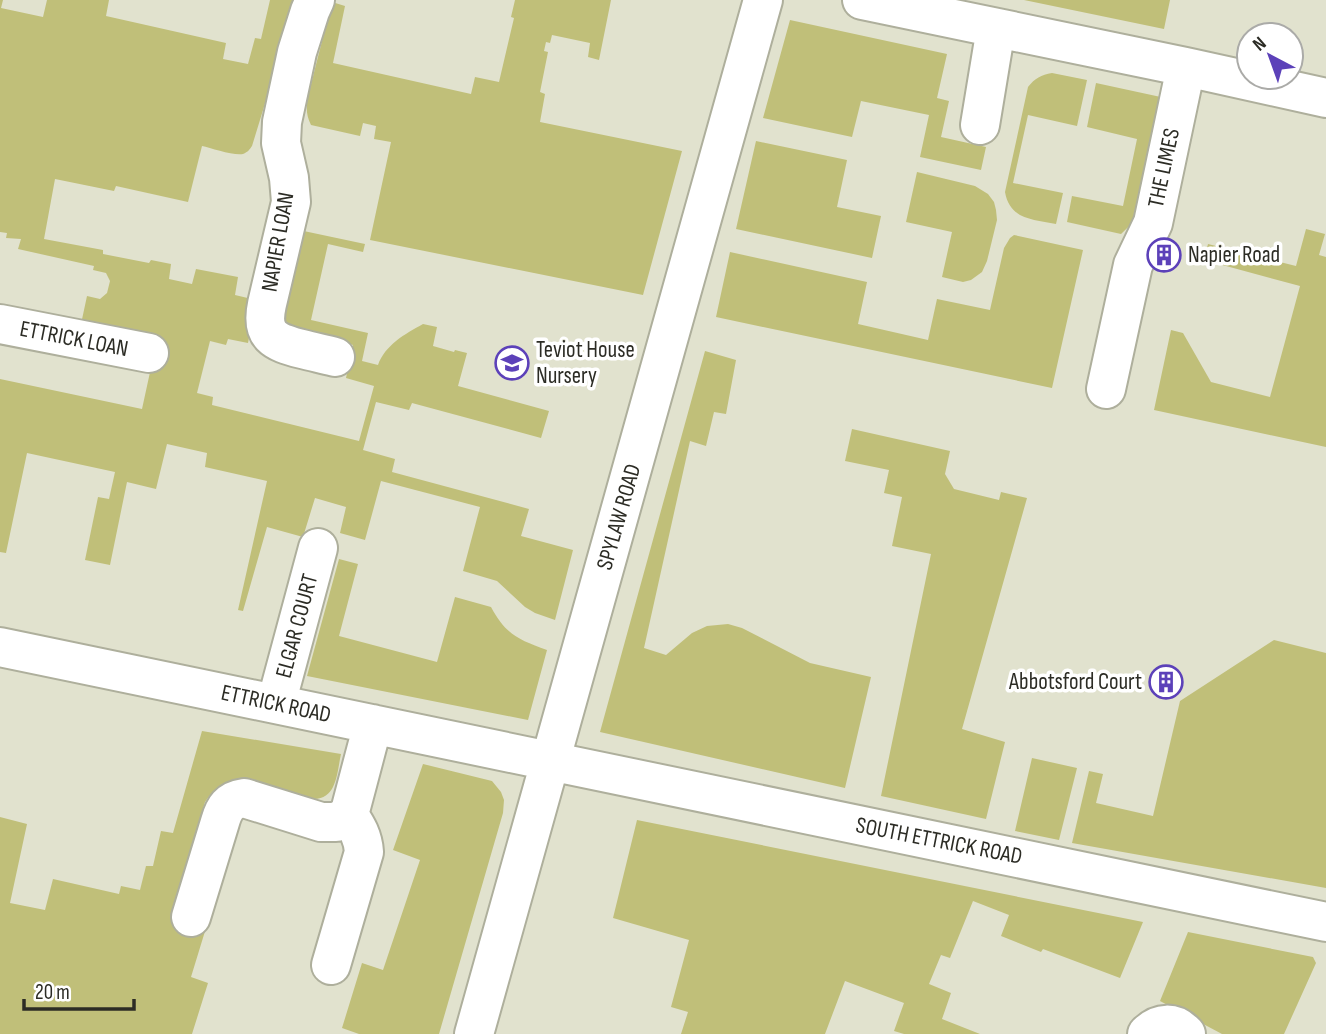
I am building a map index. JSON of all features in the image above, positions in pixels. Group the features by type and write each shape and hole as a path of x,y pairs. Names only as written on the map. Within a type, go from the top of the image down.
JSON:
{"street":[{"name":"NAPIER LOAN","path":"315,0 297,52 282,122 281,143 291,202 265,320 268,333 275,341 335,357"},
{"name":"SPYLAW ROAD","path":"474,1034 764,0"},
{"path":"862,0 986,17 1185,66 1326,97"},
{"path":"979,125 986,17"},
{"name":"THE LIMES","path":"1106,388 1133,265 1153,223 1185,66"},
{"name":"ETTRICK LOAN","path":"0,324 149,353"},
{"name":"ELGAR COURT","path":"276,704 318,548"},
{"name":"ETTRICK ROAD","path":"0,647 551,762"},
{"path":"191,917 224,809 231,802 244,798 336,822 349,814 373,724"},
{"name":"SOUTH ETTRICK ROAD","path":"551,762 1326,922"},
{"path":"331,965 364,852 360,831 349,814"},
{"path":"1147,1034 1153,1028 1167,1024 1174,1025 1186,1034"}],"shaded area":[{"path":"0,0 3,0 1,8 43,17 47,0 109,0 106,16 226,43 223,59 248,64 255,38 261,39 270,0 299,0 249,150 243,154 234,154 202,146 188,202 116,186 114,191 55,179 44,239 103,250 103,254 149,263 151,260 171,264 169,279 192,284 196,269 238,277 235,295 256,300 248,343 228,339 226,345 210,341 197,393 213,397 212,405 359,441 374,386 346,378 353,345 289,326 281,319 299,230 365,244 363,252 328,244 311,320 368,333 362,361 378,365 385,352 403,336 423,324 437,327 433,346 467,353 458,386 549,411 541,438 412,403 409,410 376,402 363,450 395,459 392,472 529,509 521,536 573,550 555,620 525,607 497,581 463,571 480,507 381,481 365,540 340,533 346,507 315,498 303,537 267,527 243,611 238,610 267,481 205,467 207,453 167,444 156,489 127,482 110,565 85,560 98,497 109,499 115,472 27,453 6,553 0,552 0,379 142,409 157,340 81,324 87,296 100,299 107,293 110,281 106,273 93,270 94,266 18,249 21,239 6,238 7,233 0,232"},
{"path":"515,0 611,0 599,60 588,57 590,43 552,35 550,43 546,42 544,51 548,52 540,92 545,94 540,122 682,151 643,295 370,240 391,142 374,139 376,126 363,123 360,136 311,125 309,121 308,96 332,2 345,6 333,63 471,94 475,77 499,82 514,18 511,17"},
{"path":"1024,0 1170,0 1164,29"},
{"path":"790,20 947,54 937,98 949,101 941,137 986,147 981,170 920,157 929,115 861,101 852,137 763,118"},
{"path":"1052,73 1087,80 1077,126 1028,115 1013,183 1063,193 1056,224 1017,213 1005,192 1028,87 1038,77"},
{"path":"1096,83 1170,99 1147,209 1121,234 1067,222 1072,196 1123,206 1137,139 1087,127"},
{"path":"756,141 847,160 837,207 881,216 872,258 736,229"},
{"path":"917,172 975,186 988,194 994,202 997,220 987,261 982,272 971,280 963,282 942,277 952,232 906,222"},
{"path":"1306,229 1325,234 1319,255 1326,257 1326,447 1154,410 1171,330 1183,333 1211,382 1270,397 1300,286 1204,260 1208,244 1296,266"},
{"path":"1014,235 1083,250 1052,388 716,317 730,252 867,282 858,324 928,340 937,299 990,310 1004,248"},
{"path":"705,351 736,360 726,414 714,412 706,446 690,441 644,648 666,655 692,633 707,626 728,624 742,628 810,663 871,677 845,788 600,732"},
{"path":"852,429 950,451 945,474 954,489 999,500 1001,492 1027,498 962,729 1005,742 986,819 881,796 931,554 892,546 902,497 884,493 889,470 845,461"},
{"path":"339,559 358,564 339,636 437,662 455,597 491,607 502,624 514,635 547,650 528,720 307,676"},
{"path":"1274,640 1326,653 1326,888 1072,843 1089,771 1103,774 1096,803 1153,816 1180,701"},
{"path":"202,731 341,754 332,790 322,798 314,799 231,784 216,790 205,802 172,919 206,928 191,977 208,983 192,1034 0,1034 0,817 27,824 10,903 45,910 53,879 119,894 121,886 140,890 146,866 153,866 161,831 173,833"},
{"path":"1032,758 1077,768 1059,840 1015,831"},
{"path":"423,764 492,781 504,800 503,813 439,1034 359,1034 342,1028 362,963 383,970 420,860 393,850"},
{"path":"637,820 1143,922 1120,978 1001,936 1009,915 973,901 950,958 941,955 929,984 951,993 942,1019 980,1034 904,1034 894,1031 904,1003 845,981 825,1034 681,1034 688,1012 671,1007 689,940 613,918"},
{"path":"1188,932 1313,957 1316,963 1284,1034 1222,1034 1160,1001"}],"place":[{"name":"Napier Road","path":"1164,255"},
{"name":"Teviot House Nursery","path":"512,363"},
{"name":"Abbotsford Court","path":"1166,682"}]}
